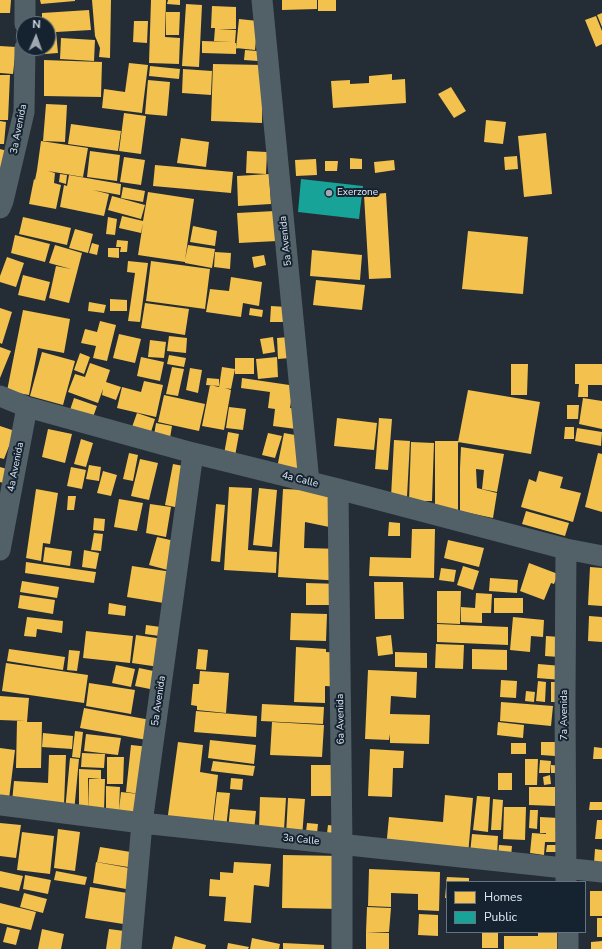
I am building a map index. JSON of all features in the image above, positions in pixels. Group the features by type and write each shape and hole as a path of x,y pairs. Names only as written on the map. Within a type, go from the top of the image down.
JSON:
{"street":[{"path":"25,16 26,0"},
{"name":"5a Avenida","path":"262,0 309,482"},
{"name":"3a Avenida","path":"0,208 3,201 24,112 25,56"},
{"name":"4a Calle","path":"0,396 27,407 193,453 338,489 566,549 602,556"},
{"name":"4a Avenida","path":"0,550 27,407"},
{"name":"5a Avenida","path":"131,949 142,823 193,453"},
{"name":"6a Avenida","path":"338,489 342,949"},
{"name":"7a Avenida","path":"565,875 564,700 566,549"},
{"name":"3a Calle","path":"0,805 142,823 342,845 565,875 602,872"},
{"path":"568,933 568,949"}],"building: Homes":[{"path":"0,0 11,0 10,13 0,13"},
{"path":"40,0 75,0 75,1 41,4"},
{"path":"92,0 111,0 110,58 99,57 100,48 95,36"},
{"path":"151,0 166,0 165,37 180,38 179,64 149,63"},
{"path":"168,0 180,0 180,5 167,4"},
{"path":"282,0 317,0 317,9 282,10"},
{"path":"318,0 336,0 336,11 318,11"},
{"path":"186,4 202,5 199,67 182,66"},
{"path":"212,6 236,7 236,29 218,29 236,30 236,54 202,53 202,41 232,42 214,41 215,28 211,28"},
{"path":"89,10 91,30 56,32 56,16 42,16 42,13"},
{"path":"166,12 180,12 179,35 166,35"},
{"path":"602,13 602,27 597,15"},
{"path":"596,16 602,31 602,44 596,47 585,20"},
{"path":"239,19 258,21 255,50 236,48"},
{"path":"134,21 148,21 147,43 133,42"},
{"path":"56,32 58,53 56,53"},
{"path":"61,38 95,40 94,61 60,59"},
{"path":"0,46 16,47 13,74 0,73"},
{"path":"245,50 258,51 258,61 244,60"},
{"path":"44,60 102,62 101,97 44,96"},
{"path":"129,63 148,65 142,113 102,108 104,89 125,92"},
{"path":"213,64 263,65 262,123 211,121"},
{"path":"150,66 180,69 179,79 149,76"},
{"path":"183,69 212,71 211,95 182,93"},
{"path":"392,74 392,80 405,79 406,103 333,108 331,81 350,80 350,84 369,83 369,76"},
{"path":"0,75 10,75 8,120 0,120"},
{"path":"148,80 170,82 167,116 145,114"},
{"path":"451,87 466,111 454,118 438,94"},
{"path":"46,104 67,105 65,142 43,141"},
{"path":"124,113 146,116 141,154 119,151"},
{"path":"486,120 506,122 503,144 484,142"},
{"path":"0,121 6,122 4,144 0,144"},
{"path":"71,124 121,131 118,151 68,144"},
{"path":"546,133 552,194 524,197 518,136"},
{"path":"181,138 209,142 206,167 177,163"},
{"path":"41,141 88,148 83,177 48,171 55,173 54,183 61,185 56,209 29,204 37,170"},
{"path":"0,149 7,151 0,170"},
{"path":"90,151 120,155 117,181 87,177"},
{"path":"247,151 267,152 266,174 246,173"},
{"path":"517,156 518,169 505,170 504,157"},
{"path":"124,157 145,160 141,185 120,182"},
{"path":"350,158 362,159 362,169 350,169"},
{"path":"316,159 317,175 296,176 295,160"},
{"path":"394,160 395,170 375,173 374,162"},
{"path":"325,161 338,161 337,171 325,171"},
{"path":"155,165 233,172 231,193 153,186"},
{"path":"60,174 67,175 66,184 59,182"},
{"path":"269,174 271,204 238,206 237,176"},
{"path":"69,175 121,184 120,195 93,190 109,194 104,216 60,207 64,185 67,186"},
{"path":"123,187 145,191 143,202 121,198"},
{"path":"148,192 194,199 185,260 188,245 215,249 212,268 185,262 138,255 143,223 141,233 119,228 122,216 143,221"},
{"path":"386,193 391,278 369,279 364,195"},
{"path":"112,196 145,205 141,219 108,210"},
{"path":"275,211 277,241 239,243 237,213"},
{"path":"23,217 71,228 67,245 19,234"},
{"path":"108,217 117,219 115,235 106,234"},
{"path":"193,226 217,231 215,246 190,242"},
{"path":"75,229 93,234 88,253 69,248"},
{"path":"468,231 528,237 523,294 462,289"},
{"path":"15,235 50,244 45,262 11,253"},
{"path":"117,240 128,241 127,252 120,252 121,247 116,247"},
{"path":"92,243 99,245 97,255 89,253"},
{"path":"55,245 82,253 69,303 49,298 56,266 71,269 49,263"},
{"path":"108,248 119,248 119,258 108,257"},
{"path":"312,250 362,255 360,280 310,276"},
{"path":"215,252 231,253 230,269 214,267"},
{"path":"264,255 266,265 254,268 252,257"},
{"path":"7,257 24,263 16,287 0,282 0,276"},
{"path":"128,261 148,263 140,322 128,321 135,273 127,272"},
{"path":"151,261 210,269 205,309 146,301"},
{"path":"23,275 50,282 45,301 18,295"},
{"path":"231,277 262,282 259,306 243,303 241,317 206,312 210,289 229,291"},
{"path":"316,280 365,285 362,310 313,305"},
{"path":"110,299 127,300 127,311 110,311"},
{"path":"89,302 106,305 104,313 88,311"},
{"path":"145,303 189,309 185,335 141,328"},
{"path":"271,306 287,307 286,322 270,322"},
{"path":"0,308 12,312 2,344 0,343"},
{"path":"250,308 263,310 262,317 249,315"},
{"path":"23,310 70,319 64,353 38,348 29,395 7,391"},
{"path":"100,321 116,325 107,361 93,358 96,346 81,343 85,329 97,332"},
{"path":"119,334 141,339 135,363 113,358"},
{"path":"169,336 187,338 186,353 167,351"},
{"path":"273,337 275,352 263,354 260,339"},
{"path":"289,337 290,358 278,359 277,338"},
{"path":"150,340 166,342 164,358 148,357"},
{"path":"0,347 11,351 0,378"},
{"path":"42,352 75,361 63,405 30,396"},
{"path":"80,353 90,357 84,374 74,370"},
{"path":"169,355 186,358 184,367 167,364"},
{"path":"141,357 164,362 160,381 137,376"},
{"path":"277,357 278,377 258,379 256,359"},
{"path":"235,358 254,358 254,374 235,374"},
{"path":"90,363 110,370 106,382 121,387 116,400 102,395 103,389 98,403 68,392 75,374 85,377"},
{"path":"511,364 528,364 527,395 511,395"},
{"path":"575,364 602,364 602,385 588,385 588,397 578,397 579,384 575,384"},
{"path":"172,367 184,369 178,396 166,394"},
{"path":"222,367 235,369 231,389 225,388 231,390 224,430 202,426 210,385 219,387"},
{"path":"190,368 202,370 198,393 186,390"},
{"path":"207,378 219,379 219,386 206,385"},
{"path":"242,378 296,386 292,395 290,408 298,409 296,429 273,426 275,409 268,408 270,392 241,388"},
{"path":"144,381 163,385 156,417 117,408 122,387 141,392"},
{"path":"468,390 540,402 531,454 458,442"},
{"path":"164,395 205,404 199,431 158,422"},
{"path":"74,398 97,406 93,417 70,410"},
{"path":"583,398 602,401 602,429 579,424"},
{"path":"567,405 579,405 578,419 567,419"},
{"path":"229,407 246,409 243,430 226,428"},
{"path":"137,413 155,419 151,432 132,427"},
{"path":"337,418 377,423 374,450 334,446"},
{"path":"379,418 392,419 388,470 375,469"},
{"path":"156,423 172,426 170,438 154,435"},
{"path":"0,426 15,431 4,459 0,458"},
{"path":"565,427 574,427 574,439 564,439"},
{"path":"577,428 602,432 601,446 575,441"},
{"path":"48,429 72,434 65,463 42,457"},
{"path":"228,432 239,434 235,456 224,454"},
{"path":"268,433 282,436 275,458 262,455"},
{"path":"284,433 306,437 298,477 276,473"},
{"path":"81,439 93,443 86,467 74,464"},
{"path":"394,440 410,441 407,497 391,497"},
{"path":"435,441 458,441 458,511 435,511"},
{"path":"411,442 434,443 432,501 409,501"},
{"path":"461,447 504,454 497,492 482,489 484,470 476,469 477,488 497,493 493,518 460,511"},
{"path":"129,453 138,455 133,481 123,479"},
{"path":"598,453 602,454 602,512 585,507"},
{"path":"140,459 158,463 149,500 131,496"},
{"path":"173,464 199,469 190,510 165,505"},
{"path":"89,465 101,467 99,481 86,479"},
{"path":"0,467 14,471 10,485 0,482"},
{"path":"71,467 86,470 82,489 67,486"},
{"path":"103,471 117,475 111,496 97,493"},
{"path":"539,471 563,477 560,488 581,493 573,522 521,507 529,479 536,482"},
{"path":"229,487 252,488 248,550 277,552 276,573 224,570"},
{"path":"259,488 277,490 272,547 253,545"},
{"path":"36,489 58,493 50,544 43,543 41,561 26,558"},
{"path":"283,489 307,490 345,500 339,529 305,522 304,548 343,549 342,581 278,577"},
{"path":"68,496 76,496 74,510 67,510"},
{"path":"119,499 143,503 137,531 114,527"},
{"path":"150,504 171,507 166,537 146,533"},
{"path":"216,504 225,505 220,562 211,561"},
{"path":"526,511 569,523 565,536 522,524"},
{"path":"94,518 105,519 104,531 93,530"},
{"path":"389,522 400,523 400,536 388,536"},
{"path":"412,529 435,529 434,578 369,576 370,557 411,558"},
{"path":"94,533 103,534 101,551 91,550"},
{"path":"157,537 188,544 176,605 127,597 132,566 179,573 149,565"},
{"path":"448,540 484,548 479,567 444,558"},
{"path":"45,547 72,551 70,566 43,562"},
{"path":"84,550 99,553 96,569 82,567"},
{"path":"26,562 96,572 94,583 25,573"},
{"path":"529,563 558,574 554,584 551,583 544,600 520,591"},
{"path":"463,566 479,571 473,590 457,585"},
{"path":"590,567 602,568 602,606 588,605"},
{"path":"441,568 456,570 454,582 439,580"},
{"path":"490,578 518,580 517,593 489,591"},
{"path":"22,581 59,587 57,598 20,592"},
{"path":"374,582 403,582 404,619 375,619"},
{"path":"306,583 341,584 340,605 306,605"},
{"path":"437,591 461,591 460,624 437,623"},
{"path":"476,593 492,594 491,613 482,613 482,623 461,622 461,607 475,608"},
{"path":"20,595 55,600 53,614 18,608"},
{"path":"494,598 523,598 523,613 494,613"},
{"path":"109,603 126,606 125,616 108,614"},
{"path":"291,613 327,614 326,641 290,640"},
{"path":"589,616 602,617 602,642 588,641"},
{"path":"27,617 63,621 62,633 37,629 36,637 24,636"},
{"path":"513,617 544,620 543,637 531,636 530,652 510,650"},
{"path":"437,624 508,627 508,645 437,642"},
{"path":"146,625 175,629 174,638 145,634"},
{"path":"86,631 133,636 130,663 83,658"},
{"path":"136,635 170,640 166,668 132,663"},
{"path":"391,635 393,654 378,656 376,637"},
{"path":"546,636 560,637 559,657 545,656"},
{"path":"436,644 464,645 463,669 435,668"},
{"path":"296,647 326,649 326,652 343,653 341,687 325,686 325,703 294,702"},
{"path":"9,649 65,657 63,670 7,661"},
{"path":"198,649 208,650 206,670 196,669"},
{"path":"472,649 507,650 507,670 472,669"},
{"path":"69,650 80,651 77,671 67,670"},
{"path":"395,652 427,653 427,668 395,667"},
{"path":"6,663 88,675 84,703 2,691"},
{"path":"538,664 562,666 562,680 537,678"},
{"path":"116,665 135,669 131,687 112,683"},
{"path":"139,668 168,674 165,692 135,686"},
{"path":"368,670 417,672 416,698 391,696 390,714 430,715 429,744 390,743 390,734 389,740 365,739"},
{"path":"200,671 229,673 226,713 197,710 197,706 191,705 193,684 199,684"},
{"path":"501,680 517,681 516,698 500,697"},
{"path":"538,681 546,682 545,702 536,701"},
{"path":"551,682 558,682 557,702 551,702"},
{"path":"89,683 135,690 131,714 86,706"},
{"path":"526,691 535,692 534,702 525,701"},
{"path":"0,696 29,698 27,722 42,722 41,768 16,768 17,721 25,721 0,720"},
{"path":"501,702 553,706 551,726 500,721"},
{"path":"262,704 324,707 323,724 261,721"},
{"path":"84,708 162,722 158,742 80,728"},
{"path":"196,711 257,716 256,737 194,732"},
{"path":"272,722 324,725 322,757 270,755"},
{"path":"498,722 524,725 523,738 497,735"},
{"path":"75,731 83,732 80,758 72,757"},
{"path":"43,733 73,736 72,749 42,747"},
{"path":"86,734 121,738 118,755 84,751"},
{"path":"210,740 256,745 254,764 208,758"},
{"path":"178,742 203,745 200,772 218,775 212,828 167,822"},
{"path":"541,742 555,742 555,756 541,755"},
{"path":"511,743 526,743 526,754 511,754"},
{"path":"131,745 159,748 151,817 106,816 106,786 120,787 119,810 121,792 147,795 126,792"},
{"path":"594,747 602,748 602,759 593,759"},
{"path":"0,748 15,750 9,799 0,797"},
{"path":"370,749 404,751 403,768 393,768 392,797 368,796"},
{"path":"82,753 105,754 104,768 81,767"},
{"path":"49,755 66,755 64,805 12,802 14,781 48,783"},
{"path":"107,757 124,757 123,784 107,784"},
{"path":"70,758 79,759 74,812 65,811"},
{"path":"525,759 538,759 537,785 525,785"},
{"path":"540,760 551,761 550,773 539,773"},
{"path":"213,761 255,766 253,776 211,771"},
{"path":"311,765 343,765 343,796 311,796"},
{"path":"551,765 563,766 562,773 551,773"},
{"path":"79,769 101,770 101,779 88,778 88,813 79,813"},
{"path":"498,773 512,773 512,790 498,790"},
{"path":"550,775 551,784 544,785 543,777"},
{"path":"231,778 243,779 242,790 230,789"},
{"path":"89,779 105,779 104,811 88,811"},
{"path":"529,787 555,787 555,806 529,805"},
{"path":"217,792 230,793 226,828 213,826"},
{"path":"445,795 473,798 468,855 386,848 389,817 443,822"},
{"path":"477,796 490,797 488,832 473,830"},
{"path":"260,797 286,798 284,830 259,829"},
{"path":"288,798 305,799 302,837 286,835"},
{"path":"493,799 503,800 501,830 491,830"},
{"path":"590,802 602,802 602,810 589,810"},
{"path":"504,807 526,807 525,840 503,839"},
{"path":"230,809 256,811 254,831 228,830"},
{"path":"530,810 538,810 537,829 529,828"},
{"path":"540,817 559,818 558,842 545,842 544,855 530,853 532,833 546,834 540,833"},
{"path":"597,820 602,820 602,839 595,839"},
{"path":"0,823 21,825 16,858 0,856"},
{"path":"307,823 318,824 316,842 305,841"},
{"path":"328,825 338,826 326,842"},
{"path":"58,829 80,832 75,871 54,868"},
{"path":"22,832 54,836 50,874 17,870"},
{"path":"472,834 498,836 497,856 470,853"},
{"path":"499,845 512,846 511,857 498,856"},
{"path":"547,845 556,845 557,852 546,852"},
{"path":"100,847 137,853 134,868 97,862"},
{"path":"595,849 602,850 602,864 594,863"},
{"path":"283,855 343,856 342,909 282,908"},
{"path":"96,862 140,870 137,891 93,883"},
{"path":"234,862 271,864 269,887 254,885 251,923 224,921 226,897 209,896 210,879 220,880 220,872 233,873"},
{"path":"369,869 440,872 439,911 418,910 418,894 391,893 391,907 368,906"},
{"path":"0,871 23,876 19,891 0,887"},
{"path":"56,871 87,877 85,885 54,880"},
{"path":"25,875 51,880 48,894 23,889"},
{"path":"447,877 469,878 469,881 446,881"},
{"path":"90,887 140,895 136,926 85,918"},
{"path":"590,891 602,891 602,916 590,916"},
{"path":"24,893 47,899 43,913 20,907"},
{"path":"0,903 36,912 31,930 0,923"},
{"path":"367,907 391,908 389,932 366,932"},
{"path":"419,914 438,915 438,936 418,935"},
{"path":"597,918 602,918 602,937 597,937"},
{"path":"7,927 20,930 16,945 3,942"},
{"path":"42,929 64,934 61,949 38,949"},
{"path":"109,929 132,932 130,949 106,949"},
{"path":"366,932 389,933 389,949 366,949"},
{"path":"482,933 498,933 498,948 482,948"},
{"path":"538,933 557,933 557,949 504,949 504,936 538,936"},
{"path":"175,936 206,945 205,949 172,949"},
{"path":"252,938 280,944 279,949 250,949"},
{"path":"602,941 602,949 591,949 591,942"},
{"path":"228,943 249,947 248,949 227,949"},
{"path":"283,943 324,945 324,949 283,949"}],"building: Public":[{"path":"301,179 363,186 359,219 298,212"}],"place":[{"name":"Exerzone","path":"329,193"}]}
